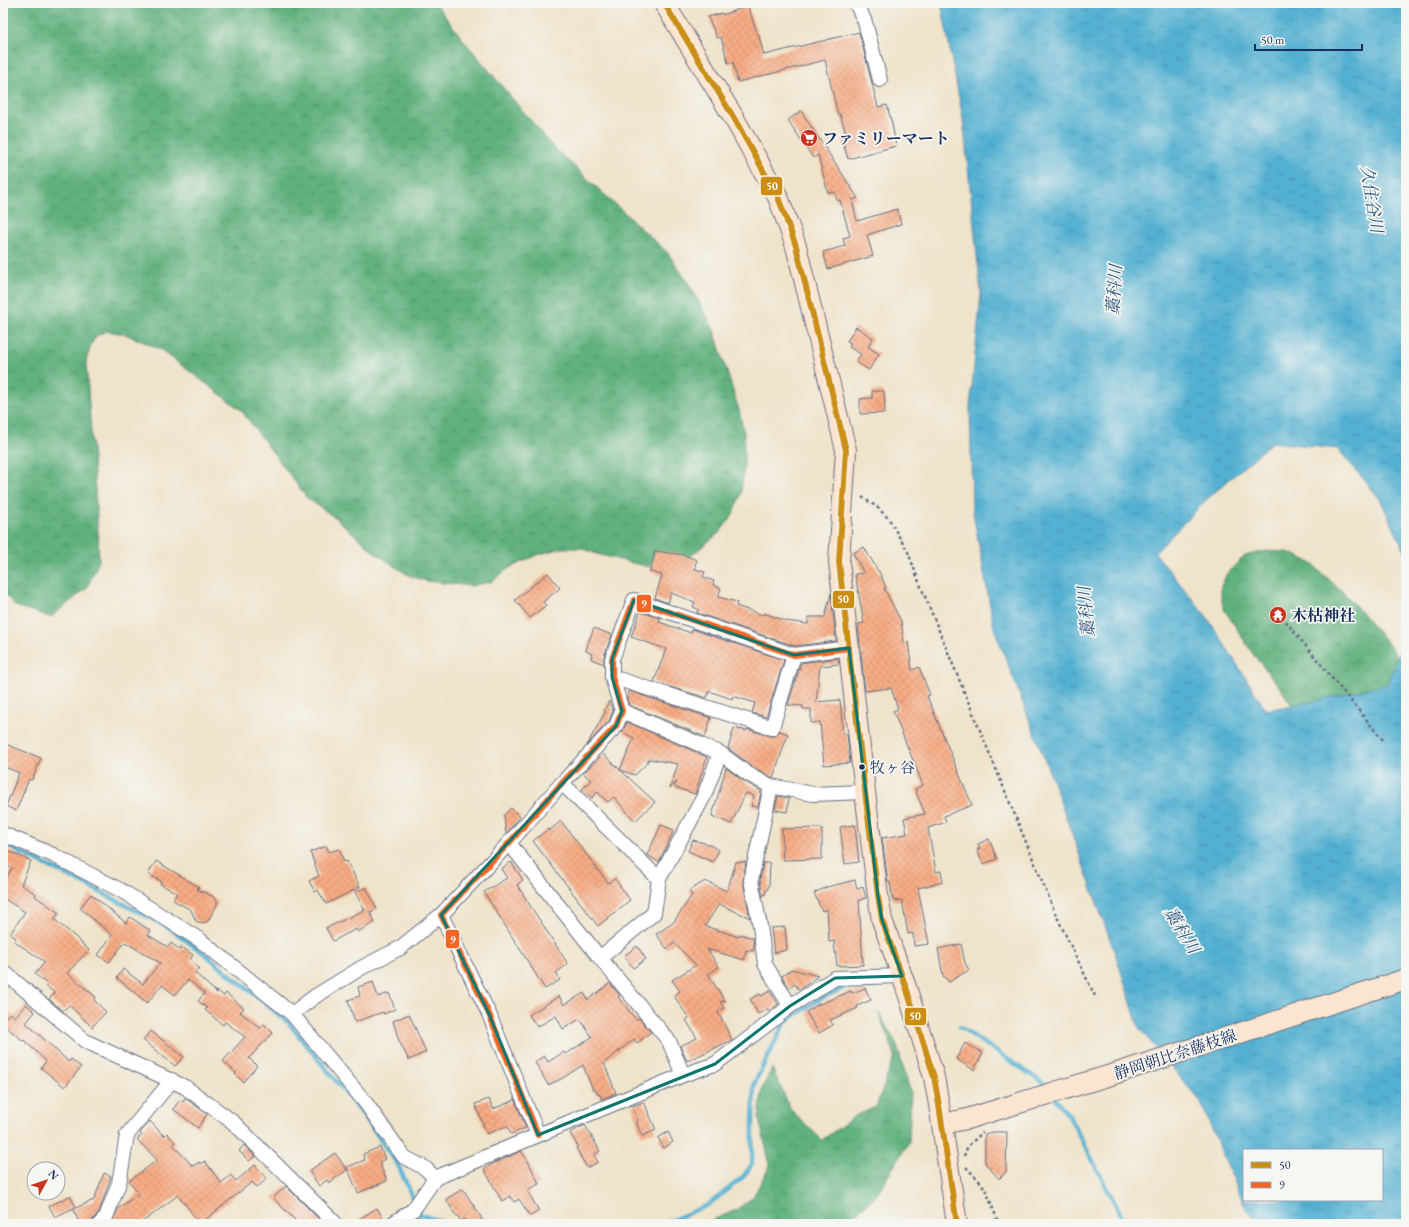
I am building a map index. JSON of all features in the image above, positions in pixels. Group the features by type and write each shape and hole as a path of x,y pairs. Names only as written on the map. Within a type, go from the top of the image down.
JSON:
{"main road":[{"path":"664,3 734,118 778,197 796,246 846,450 839,562 864,792 882,920 924,1042 934,1077 957,1224"},
{"name":"静岡朝比奈藤枝線","path":"942,1124 967,1119 1114,1074 1406,980"}],"street":[{"path":"856,3 865,22 880,80"},
{"path":"292,1014 314,997 361,968 400,948 441,915 616,726 622,711 612,677 612,659 634,600 794,655 849,648"},
{"path":"612,677 772,728 794,655"},
{"path":"622,711 720,753 748,774 772,786 813,794 864,792"},
{"path":"600,958 654,913 659,879 704,796 720,753"},
{"path":"562,783 659,879"},
{"path":"772,786 751,880 760,926 765,964 790,1006"},
{"path":"3,834 53,855 122,892 194,936 292,1014 365,1102 404,1157 425,1168 435,1178"},
{"path":"509,843 600,958 669,1041 683,1075"},
{"path":"441,915 489,1014 538,1135"},
{"path":"3,972 86,1041 185,1087 234,1122 336,1224"},
{"path":"392,1224 412,1210 435,1178 683,1075 715,1064 790,1006 835,978 902,976"},
{"path":"100,1224 106,1217 119,1183 127,1135 172,1080"}],"path":[{"path":"862,497 877,507 889,519 908,552 927,603 1056,915 1095,996"},
{"path":"1282,617 1383,740"},
{"path":"964,1160 964,1155 968,1146 986,1130"},
{"path":"964,1171 964,1165 982,1184 999,1224"}],"highlighted area":[{"path":"634,600 794,655 849,648 878,896 882,920 902,976 835,978 790,1006 715,1064 538,1135 489,1014 441,915 616,726 622,711 612,677 612,659"}],"green space":[{"path":"3,3 435,3 465,42 553,147 668,253 690,286 714,330 739,410 744,433 744,468 741,494 732,516 720,532 692,555 674,564 653,568 597,554 581,548 562,548 537,555 509,568 491,582 470,586 426,581 408,575 374,552 337,519 307,498 241,410 160,349 125,334 107,331 96,336 91,345 86,361 99,561 87,588 51,617 15,606 3,591"},
{"path":"1266,551 1288,552 1310,562 1346,595 1367,619 1388,644 1402,664 1406,676 1406,714 1296,711 1278,685 1253,654 1224,609 1221,598 1221,586 1227,573 1245,556"},
{"path":"878,1012 896,1043 911,1093 909,1142 876,1195 848,1221 847,1224 704,1224 736,1210 753,1197 770,1165 759,1119 762,1089 772,1068 791,1110 822,1140 855,1116 876,1107 895,1055"}],"water":[{"path":"941,3 1406,3 1406,554 1380,499 1338,449 1272,442 1206,500 1155,553 1207,617 1266,710 1315,701 1388,684 1406,633 1406,1224 1260,1224 1247,1211 1200,1101 1139,1028 1117,959 1054,784 994,628 972,507 970,407 981,294 963,119"}],"building":[{"path":"748,6 764,55 859,32 878,107 887,105 896,146 848,159 842,139 847,137 840,114 838,115 825,60 738,82 733,62 728,63 721,37 717,38 708,17 722,13 722,15"},
{"path":"801,111 858,198 852,200 857,221 897,209 901,224 867,235 873,256 828,269 823,252 845,246 843,238 850,236 840,200 837,201 835,192 828,193 818,155 813,158 788,120"},
{"path":"856,327 873,338 868,347 879,354 869,370 856,362 861,354 849,347 851,343 847,341"},
{"path":"872,391 884,391 885,413 860,414 860,399 872,398"},
{"path":"864,547 879,571 886,588 884,588 901,621 904,643 908,642 912,670 919,667 930,695 927,696 972,805 944,816 946,822 928,828 936,872 941,871 943,882 918,888 929,944 914,946 913,933 908,934 902,900 893,901 890,882 888,882 882,838 907,834 904,818 925,814 915,789 923,785 893,711 898,709 891,688 865,691 858,624 864,623 855,574 864,573 853,553"},
{"path":"655,551 684,555 697,560 695,569 705,572 703,577 714,581 713,585 721,588 718,597 737,602 736,606 763,615 764,613 786,621 808,624 809,617 825,617 831,593 836,641 795,646 697,613 698,609 693,607 695,602 671,593 668,603 655,598 662,575 650,572"},
{"path":"548,573 560,588 543,602 546,605 530,618 515,600"},
{"path":"640,612 660,618 659,622 691,633 692,629 784,660 766,717 752,713 755,703 733,696 732,699 709,691 707,698 654,682 666,649 631,637"},
{"path":"594,628 612,635 604,656 604,664 591,659 592,654 586,651"},
{"path":"838,658 839,664 820,666 816,702 840,700 843,734 847,734 850,763 824,765 820,722 811,723 811,709 803,709 803,706 788,705 801,663"},
{"path":"629,691 711,718 705,737 629,705 627,698"},
{"path":"609,701 613,711 609,721 587,745 605,712 604,711"},
{"path":"627,722 707,757 695,794 674,787 677,782 670,788 678,764 649,759 635,775 620,770 634,738 622,732"},
{"path":"734,728 746,731 747,729 770,736 774,736 780,731 788,734 773,778 753,767 728,748"},
{"path":"3,743 41,758 32,780 29,779 16,811 6,806 19,773 5,767 7,765 3,763"},
{"path":"603,754 655,802 635,821 614,797 608,802 597,792 592,798 582,789 591,780 583,773"},
{"path":"726,768 761,791 758,807 751,806 754,796 746,793 731,824 712,816"},
{"path":"778,796 789,798 787,812 775,810"},
{"path":"511,808 520,817 506,834 504,815"},
{"path":"561,821 608,883 615,879 630,900 598,926 533,841"},
{"path":"661,825 674,830 659,862 647,855"},
{"path":"855,825 859,862 845,864 840,827"},
{"path":"822,828 822,859 783,860 782,829"},
{"path":"989,839 997,859 983,864 977,850 980,849 978,844"},
{"path":"693,840 708,844 719,850 713,862 688,851"},
{"path":"326,846 329,852 339,849 344,862 347,861 360,887 326,904 318,890 315,892 309,881 319,876 310,852"},
{"path":"6,850 31,861 21,885 36,894 35,896 59,913 54,919 89,950 67,973 96,997 94,1000 106,1012 92,1027 69,1005 63,1011 49,999 55,993 35,974 45,962 14,941 16,938 10,934 25,912 3,898 3,883 12,868 3,864 3,857"},
{"path":"156,861 199,887 197,889 217,900 217,905 207,922 200,923 196,921 191,910 173,900 177,893 160,884 161,881 148,874"},
{"path":"511,862 523,880 517,885 568,964 556,973 560,980 545,989 484,892 507,878 501,869"},
{"path":"736,862 746,862 743,881 750,918 719,904 705,926 739,937 740,934 753,938 753,951 746,950 744,960 707,949 719,967 708,974 725,1001 720,1002 724,1008 718,1012 732,1040 687,1061 680,1046 697,1038 686,1020 689,1018 674,996 680,991 672,980 696,965 674,943 667,949 656,934 673,923 692,895 689,891 705,881 727,891"},
{"path":"763,863 770,863 769,886 763,897 760,880"},
{"path":"855,880 857,889 863,887 866,898 859,900 863,965 837,966 835,941 829,942 827,909 822,911 814,893 827,887"},
{"path":"366,887 377,909 370,912 375,922 358,932 356,929 333,941 326,928 365,910 355,892"},
{"path":"91,894 126,923 130,917 151,931 148,935 168,947 171,943 180,950 182,947 193,955 190,960 199,968 195,973 217,993 218,991 224,996 226,993 244,1008 240,1012 260,1028 264,1024 273,1033 249,1058 257,1066 243,1082 223,1061 245,1037 225,1022 223,1025 205,1010 207,1008 198,1001 205,993 188,980 175,995 162,985 147,1003 117,978 123,969 143,984 160,963 125,942 109,962 98,955 112,935 80,908"},
{"path":"785,927 787,950 774,953 771,928"},
{"path":"961,944 965,963 969,970 949,982 943,976 938,949"},
{"path":"637,946 646,959 633,968 624,956"},
{"path":"792,969 818,976 799,990 795,984 789,988 782,976"},
{"path":"373,982 378,997 389,993 395,1009 384,1014 383,1012 355,1022 348,1000 360,996 358,987"},
{"path":"610,983 620,996 618,997 636,1020 639,1018 651,1032 637,1043 634,1039 604,1063 616,1093 601,1099 600,1094 598,1095 595,1089 593,1090 583,1065 561,1079 548,1085 535,1062 544,1056 548,1062 564,1052 566,1054 592,1037 580,1019 563,1029 556,1016 537,1027 529,1015 559,996 564,1005 584,993 588,1000"},
{"path":"865,988 871,1000 857,1006 858,1008 830,1020 833,1025 819,1033 806,1012 820,1003 851,991 852,993"},
{"path":"770,991 778,1004 770,1011 768,1009 758,1014 750,999 760,994 761,996"},
{"path":"26,1004 35,1012 26,1023 69,1062 71,1059 81,1067 65,1087 41,1068 46,1061 24,1040 23,1041 3,1024 3,1020 10,1013 15,1017"},
{"path":"409,1014 426,1052 409,1060 399,1041 393,1021"},
{"path":"151,1031 184,1057 175,1066 143,1040"},
{"path":"965,1043 983,1053 974,1070 956,1059"},
{"path":"185,1098 207,1114 198,1128 173,1109 180,1100 183,1102"},
{"path":"489,1099 493,1109 515,1100 526,1128 511,1134 507,1126 487,1134 475,1104"},
{"path":"644,1102 656,1130 642,1136 636,1122 638,1121 632,1106"},
{"path":"150,1121 164,1136 167,1133 175,1142 173,1145 193,1166 199,1162 200,1164 205,1161 221,1183 231,1175 236,1181 255,1165 267,1179 257,1187 252,1182 200,1224 178,1195 140,1224 111,1224 118,1209 139,1193 129,1181 157,1160 137,1139 142,1135 140,1133"},
{"path":"585,1125 600,1151 594,1155 598,1162 587,1168 570,1133"},
{"path":"668,1132 673,1142 664,1148 658,1138"},
{"path":"993,1132 1007,1132 1006,1172 999,1179 985,1163 985,1134"},
{"path":"244,1145 255,1156 249,1161 239,1151"},
{"path":"380,1147 385,1159 379,1162 387,1181 358,1193 347,1167 365,1160 363,1154"},
{"path":"521,1151 528,1161 539,1184 527,1190 539,1211 530,1216 519,1199 514,1202 510,1196 502,1201 484,1169"},
{"path":"335,1153 347,1170 329,1183 327,1180 319,1186 309,1171"},
{"path":"104,1173 111,1176 99,1213 93,1219 92,1224 80,1224 73,1209 94,1200"},
{"path":"286,1186 324,1224 299,1224 273,1198"},
{"path":"463,1189 485,1224 468,1224 465,1219 461,1221 457,1215 456,1216 446,1199"},
{"path":"70,1196 76,1207 55,1217 49,1206 60,1201 66,1201 66,1198"},
{"path":"377,1208 384,1220 384,1224 351,1224"}],"waterway":[{"path":"3,844 168,927 205,954 288,1022 362,1113 398,1165 420,1214 447,1224"},
{"path":"663,1224 708,1205 743,1177 752,1164 754,1084 785,1022 821,998 855,983 874,987"},
{"path":"960,1027 1042,1082 1047,1088"},
{"path":"1054,1097 1069,1116 1126,1224"},
{"path":"407,1224 420,1214"}],"transit line":[{"name":"50","path":"664,3 734,118 778,197 796,246 846,450 839,562 878,896 882,920 907,990 934,1077 957,1224"},
{"name":"9","path":"538,1135 489,1014 441,915 616,726 622,711 612,677 612,659 634,600 794,655 849,648"}],"place":[{"name":"ファミリーマート","path":"809,138"},
{"name":"木枯神社","path":"1278,615"},
{"name":"牧ヶ谷","path":"862,767"}],"water label":[{"name":"久住谷川","path":"1372,199"},
{"name":"藁科川","path":"1114,290"},
{"name":"藁科川","path":"1086,612"},
{"name":"藁科川","path":"1182,930"}]}
